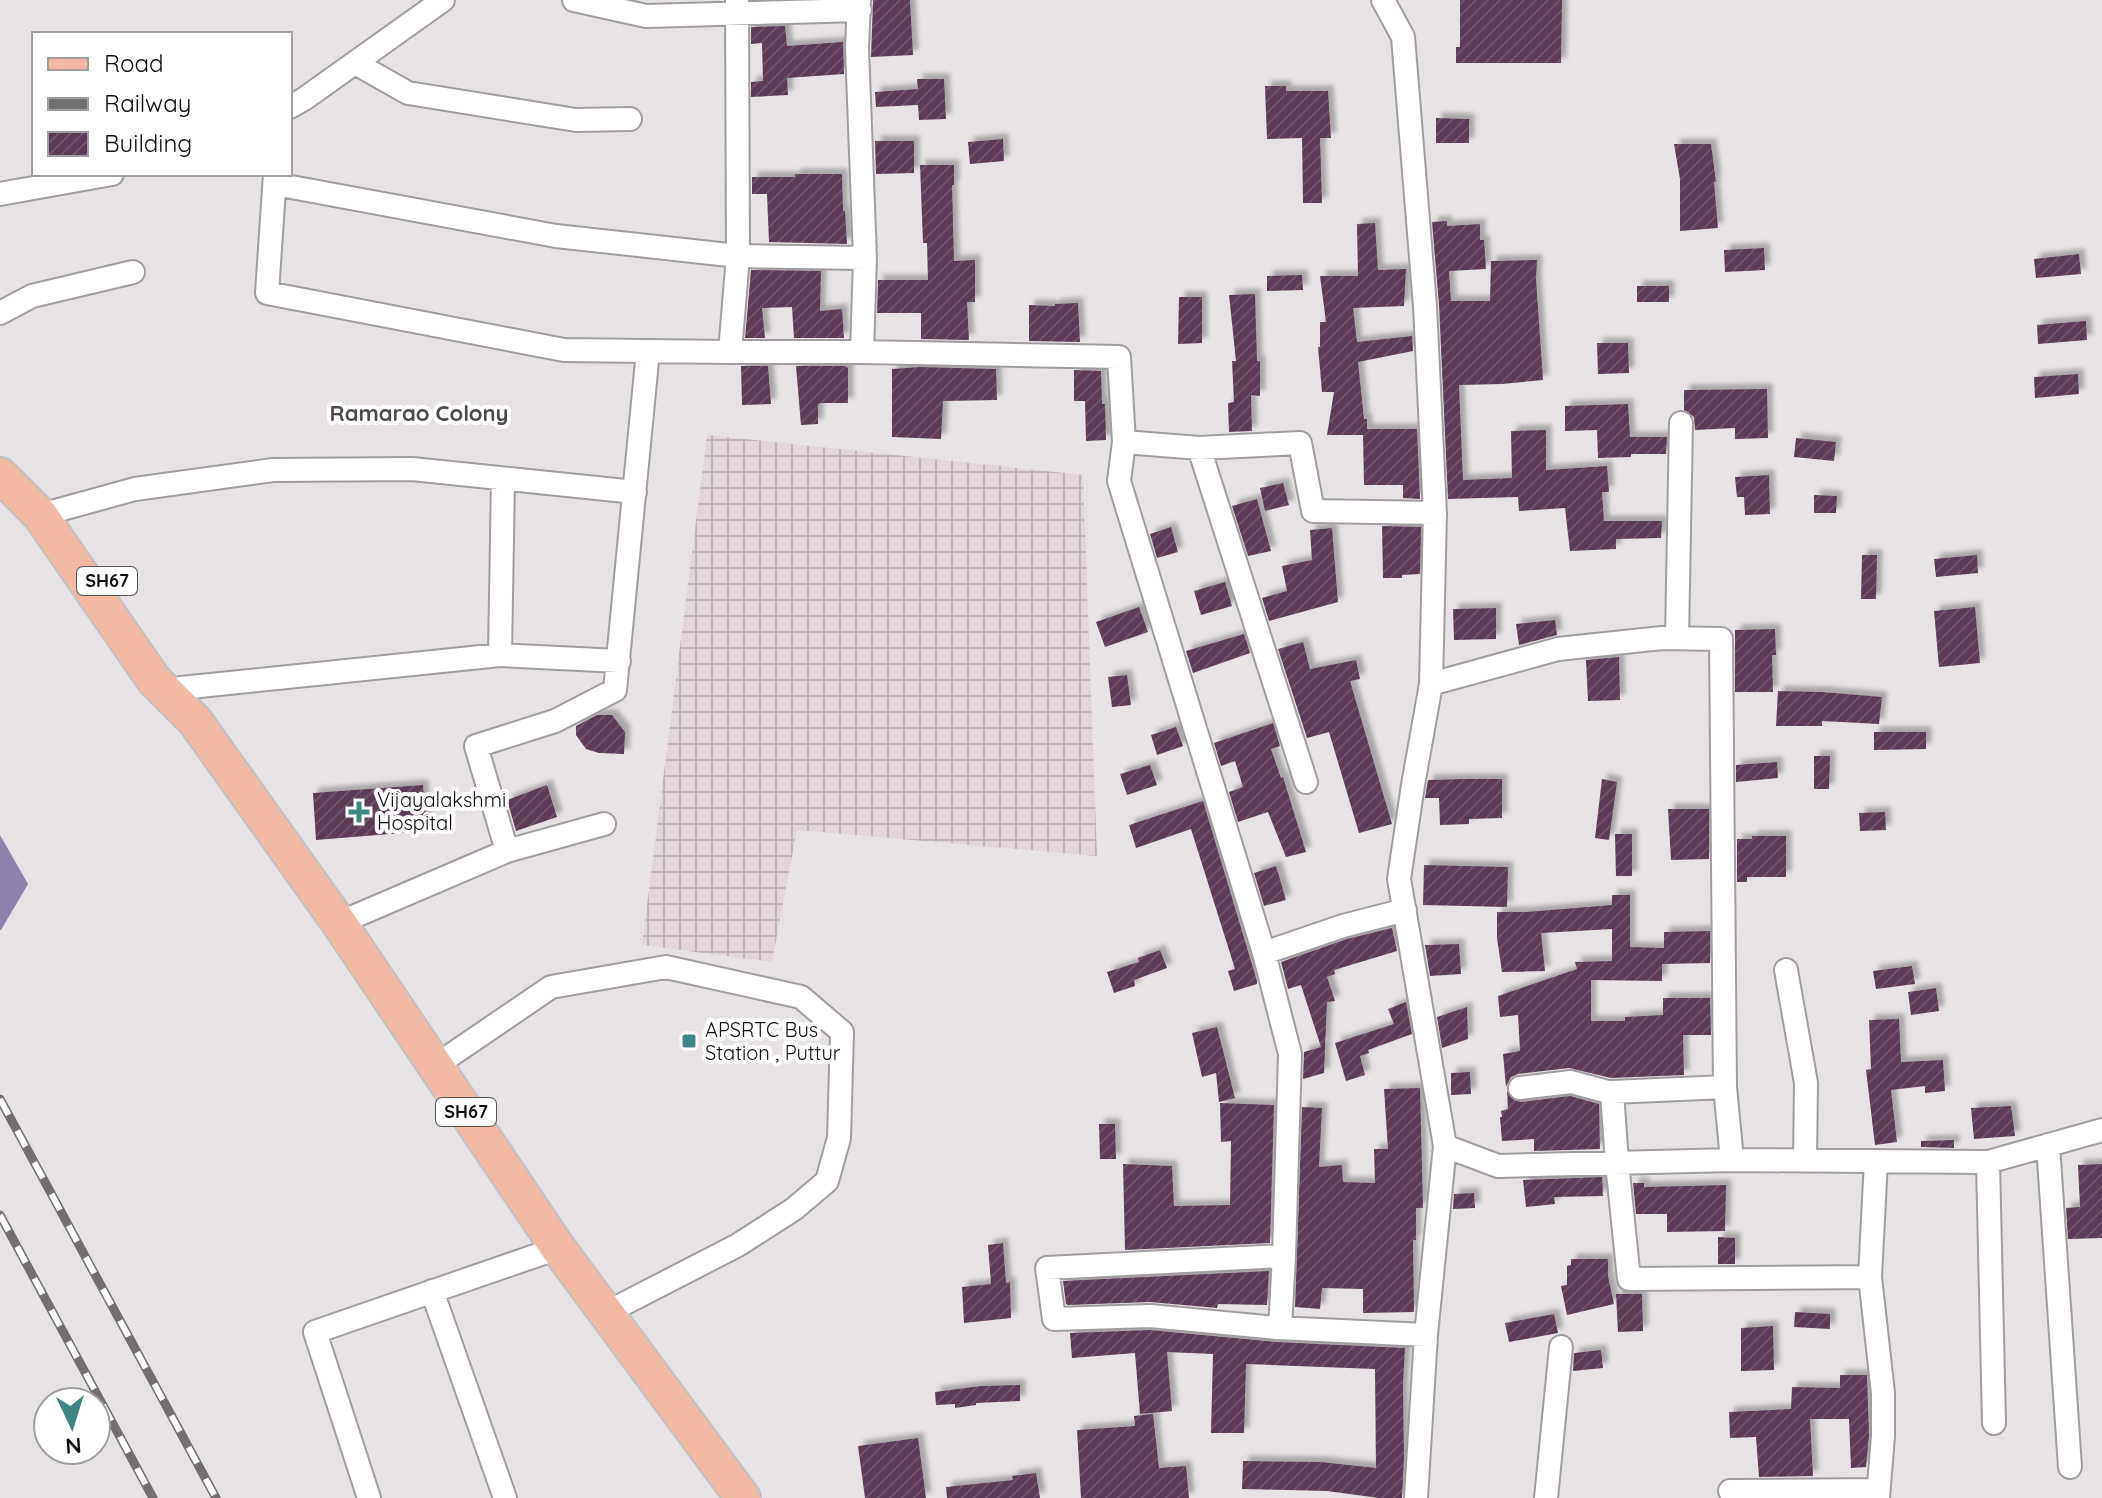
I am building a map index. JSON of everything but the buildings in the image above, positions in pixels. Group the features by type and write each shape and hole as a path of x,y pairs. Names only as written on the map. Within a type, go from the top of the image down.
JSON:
{"main road":[{"name":"SH67","path":"0,453 55,511 174,669 168,684"},
{"name":"SH67","path":"0,475 40,515 195,721 339,923 558,1248 743,1498"}],"street":[{"path":"292,106 443,0"},
{"path":"574,0 646,16 737,7 860,5 857,48 865,258 862,352"},
{"path":"1383,0 1403,37 1425,306 1435,513 1431,684 1399,879 1445,1146 1426,1335 1416,1498"},
{"path":"730,352 738,256 737,7"},
{"path":"355,63 408,93 576,120 630,119"},
{"path":"0,194 101,176"},
{"path":"865,258 738,256 556,236 275,179 267,293 564,350 1119,357 1124,442 1119,481 1264,953 1290,1054 1280,1328"},
{"path":"0,313 32,296 133,272"},
{"path":"507,851 476,746 555,721 615,690 648,351"},
{"path":"1677,638 1681,423"},
{"path":"1124,442 1199,448 1300,443 1313,511 1435,513"},
{"path":"1199,448 1306,782"},
{"path":"55,511 135,489 273,470 412,469 635,492"},
{"path":"500,655 503,479"},
{"path":"1431,684 1558,649 1662,638 1721,639 1725,1087 1732,1160"},
{"path":"168,684 500,655 619,661"},
{"path":"339,923 507,851 604,824"},
{"path":"1264,953 1343,926 1405,910"},
{"path":"435,1066 551,987 666,967 801,997 842,1032 839,1138 827,1181 794,1209 738,1245 606,1313"},
{"path":"1786,970 1806,1083 1805,1159"},
{"path":"1520,1088 1571,1082 1612,1093 1725,1087"},
{"path":"1612,1093 1629,1279 1870,1277"},
{"path":"1445,1146 1498,1166 1805,1159 1988,1162 2102,1130"},
{"path":"2048,1145 2070,1467"},
{"path":"1730,1491 1878,1494 1883,1393 1870,1277 1876,1161"},
{"path":"1988,1162 1994,1423"},
{"path":"369,1498 315,1332 558,1248"},
{"path":"1284,1256 1047,1268 1054,1319 1150,1316 1280,1328 1426,1335"},
{"path":"432,1291 505,1498"},
{"path":"1546,1498 1561,1347"}],"shaded area":[{"path":"707,435 1083,475 1097,856 797,830 772,962 642,945"},
{"path":"0,835 28,884 1,930 0,930"}],"railway":[{"path":"0,1099 216,1498"},
{"path":"0,1215 153,1498"}],"place":[{"name":"Vijayalakshmi Hospital","path":"359,812"},
{"name":"APSRTC Bus Station , Puttur","path":"689,1041"}],"district":[{"name":"Ramarao Colony","path":"419,413"}]}
